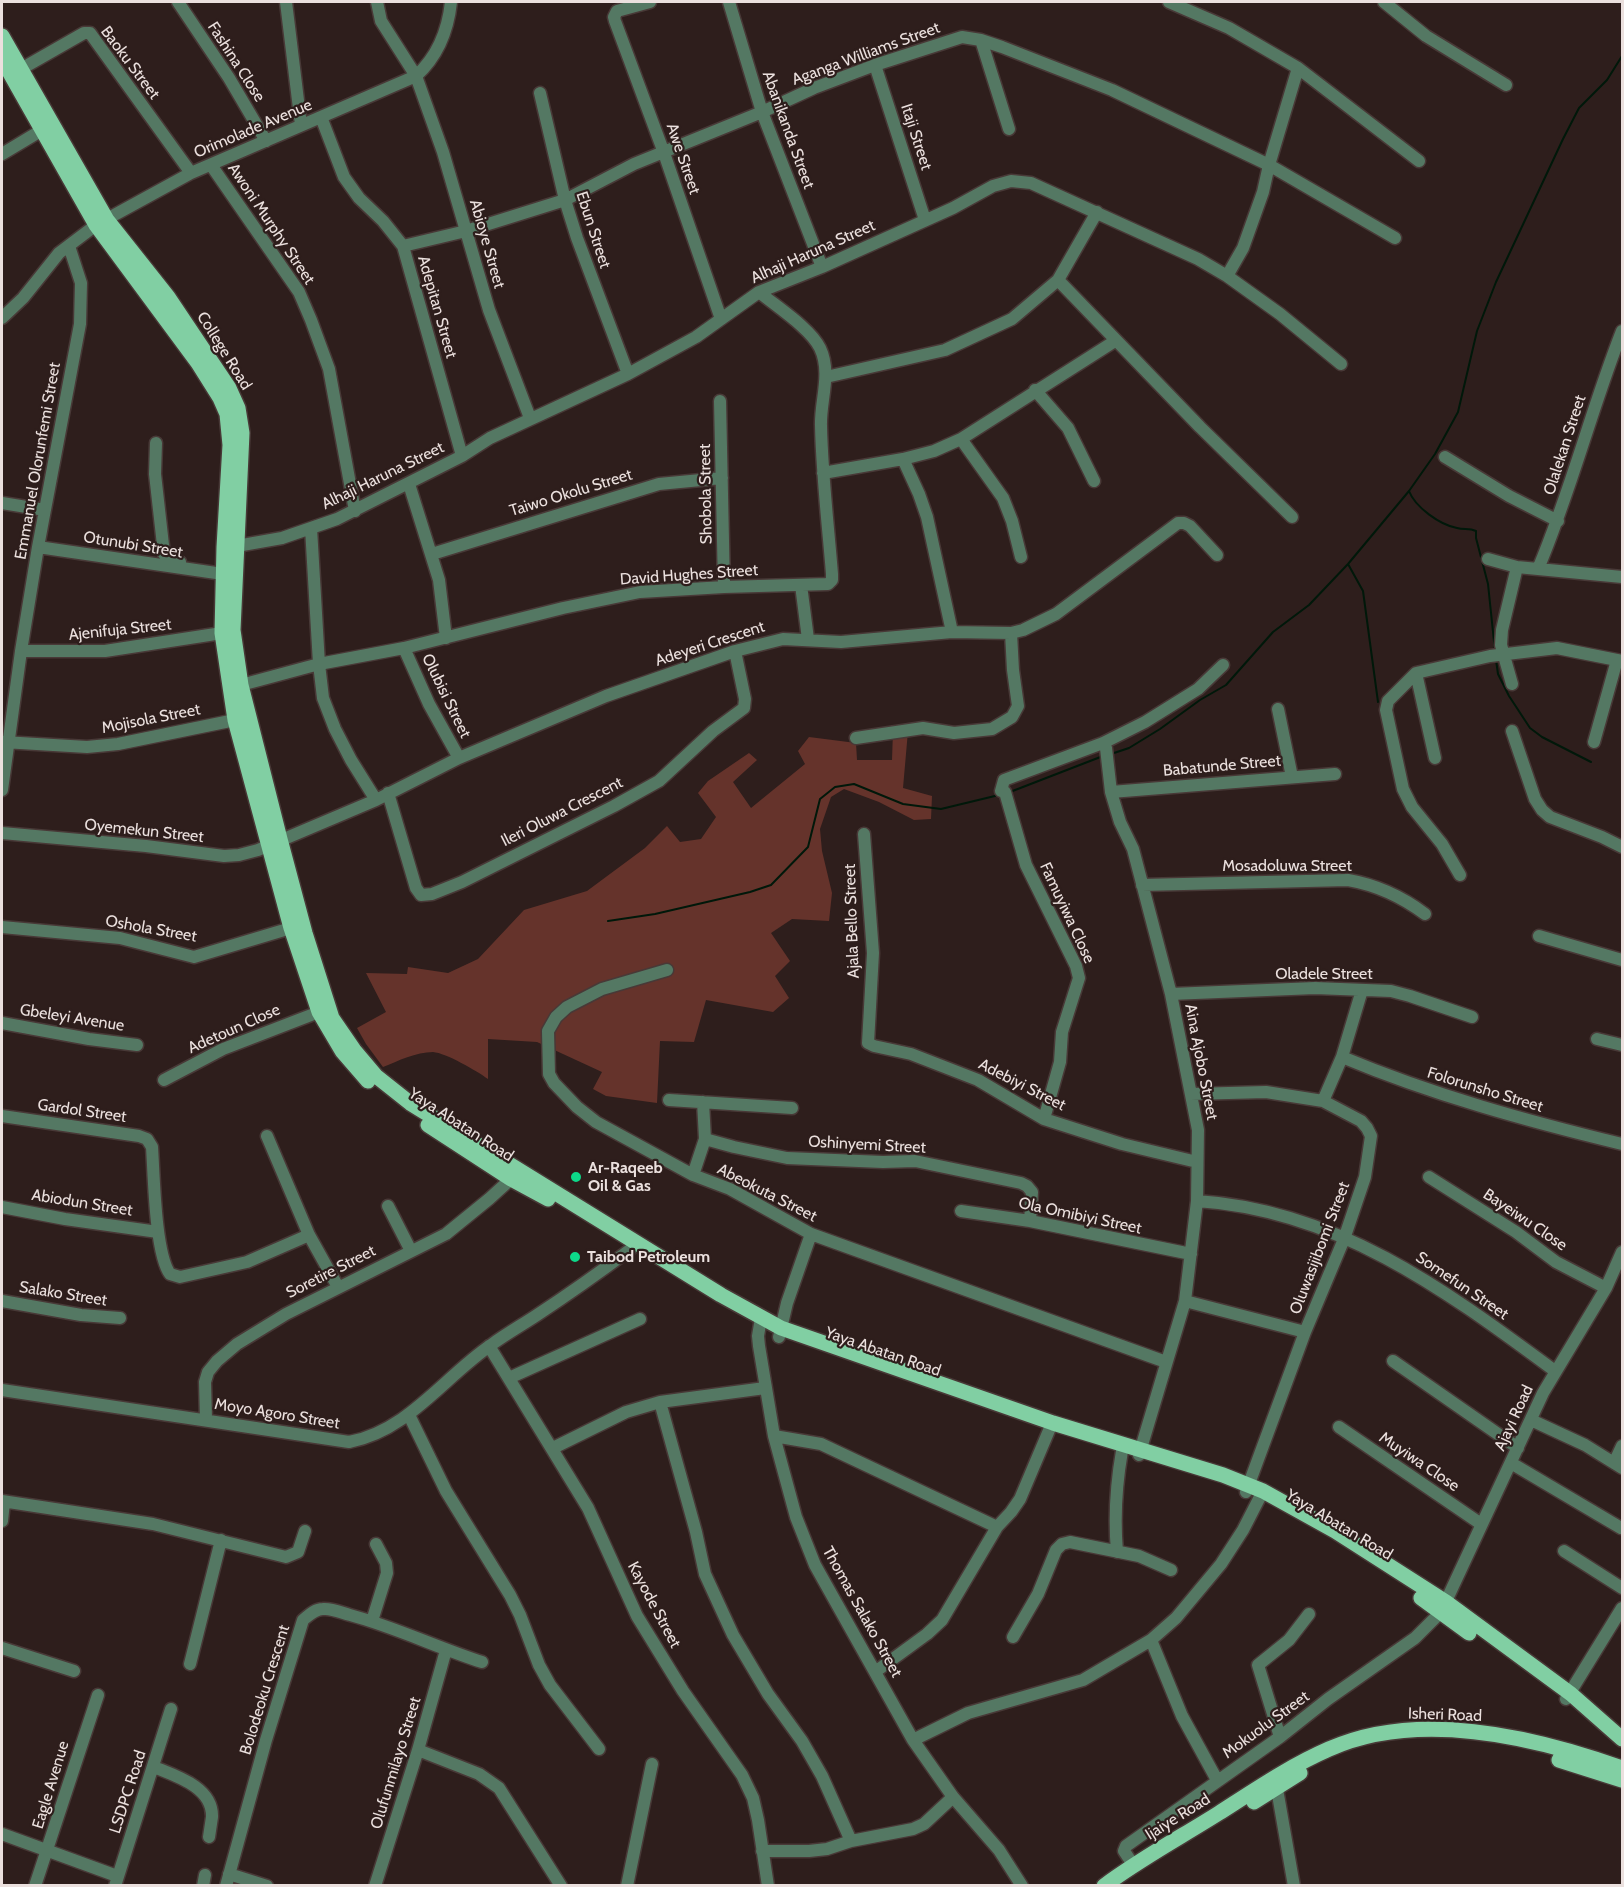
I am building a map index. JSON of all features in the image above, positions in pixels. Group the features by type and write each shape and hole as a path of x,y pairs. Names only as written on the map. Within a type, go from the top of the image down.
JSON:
{"main road":[{"name":"College Road","path":"2,36 101,223"},
{"name":"College Road","path":"2,59 42,130 101,223 168,297 229,388 238,408 242,433 230,547 233,630 241,685 274,842"},
{"name":"College Road","path":"230,547 223,571 222,633 235,720 274,842"},
{"name":"Yaya Abatan Road","path":"274,842 291,928 318,1012 342,1051 371,1084 420,1120 511,1179 581,1217 631,1250 780,1332 807,1344 1050,1428 1122,1451 1140,1452"},
{"name":"Yaya Abatan Road","path":"274,842 332,1018 354,1050 376,1076 410,1103 760,1322"},
{"name":"Yaya Abatan Road","path":"780,1332 1254,1492 1443,1607 1507,1662 1568,1697 1623,1739"},
{"name":"Yaya Abatan Road","path":"1568,1697 1623,1752"},
{"name":"Isheri Road","path":"1274,1784 1320,1753 1348,1742 1383,1733 1416,1729 1466,1732 1528,1741 1623,1768"},
{"name":"Isheri Road","path":"1274,1784 1334,1757 1368,1746 1407,1740 1489,1744 1526,1751 1623,1780"},
{"name":"Ijaiye Road","path":"1104,1886 1274,1784"},
{"name":"Ijaiye Road","path":"1115,1886 1274,1784"}],"street":[{"name":"Fashina Close","path":"178,2 266,141"},
{"path":"286,2 301,125"},
{"name":"Abioye Street","path":"377,2 381,21 416,76 443,152 489,310 530,418"},
{"path":"416,76 428,65 440,45 448,22 451,2"},
{"name":"Awe Street","path":"650,2 617,11 614,17 721,319"},
{"name":"Abanikanda Street","path":"729,2 762,112 822,267"},
{"path":"1170,2 1229,28 1298,68 1419,161"},
{"path":"1384,2 1426,36 1506,85"},
{"name":"Baoku Street","path":"21,69 81,34 90,33 191,173"},
{"name":"Aganga Williams Street","path":"403,246 466,231 565,200 610,176 814,88 875,65 962,37 981,40 1112,90 1269,165 1395,238"},
{"path":"981,40 1009,129"},
{"name":"Itaji Street","path":"875,65 925,220"},
{"path":"1227,276 1243,248 1254,219 1298,68"},
{"name":"Orimolade Avenue","path":"2,318 23,298 49,263 101,223 191,173 416,76"},
{"name":"Ebun Street","path":"540,93 565,200 628,374"},
{"name":"Adepitan Street","path":"321,117 344,177 359,198 383,221 403,246 462,456"},
{"path":"2,154 42,130"},
{"name":"Awoni Murphy Street","path":"211,165 299,292 311,320 330,369 355,511"},
{"name":"Alhaji Haruna Street","path":"230,547 282,538 355,511 462,456 490,438 628,374 696,337 759,292 822,267 953,208 993,186 1011,181 1031,183 1198,259 1227,276 1280,314 1341,364"},
{"path":"826,376 945,350 1012,319 1058,280 1097,212"},
{"name":"Emmanuel Olorunfemi Street","path":"2,790 5,742 38,547 80,324 81,283 69,246"},
{"path":"1058,280 1115,341 1292,517"},
{"name":"David Hughes Street","path":"241,685 319,664 404,648 563,608 640,592 828,584 832,580 820,423 826,376 820,348 812,337 759,292"},
{"name":"Olalekan Street","path":"1538,569 1558,520 1599,395 1623,331"},
{"path":"823,473 903,459 934,451 961,439 1115,341"},
{"path":"1035,390 1068,428 1094,481"},
{"name":"Shobola Street","path":"720,400 724,587"},
{"path":"961,439 1003,498 1012,521 1021,557"},
{"path":"156,443 155,474 165,557 172,561 223,571"},
{"path":"1445,457 1509,496 1558,520"},
{"path":"903,459 927,517 952,632"},
{"name":"Taiwo Okolu Street","path":"432,554 659,484 722,478"},
{"path":"409,484 432,554 442,599 446,638"},
{"path":"2,504 45,510"},
{"name":"Adeyeri Crescent","path":"274,842 376,800 459,758 606,696 735,651 783,639 841,642 952,632 1011,633 1023,630 1056,614 1178,523 1190,526 1217,555"},
{"path":"311,528 319,664 324,698 335,729 376,800"},
{"name":"Otunubi Street","path":"38,547 223,571"},
{"path":"1488,559 1517,567 1623,577"},
{"path":"1497,655 1502,645 1502,630 1517,567"},
{"path":"801,585 808,639"},
{"name":"Ajenifuja Street","path":"21,651 105,651 222,633"},
{"path":"856,738 923,728 954,733 992,729 1012,717 1018,705 1011,633"},
{"name":"Olubisi Street","path":"404,648 429,704 459,758"},
{"path":"1460,875 1450,856 1412,807 1403,789 1386,710 1388,701 1416,673 1497,655 1557,648 1620,660 1594,742"},
{"name":"Ileri Oluwa Crescent","path":"388,794 416,888 421,896 442,890 614,806 666,777 713,731 744,708 745,699 735,651"},
{"path":"1497,655 1512,684"},
{"path":"1105,750 1198,690 1223,665"},
{"path":"1416,673 1435,758"},
{"path":"1278,709 1292,777"},
{"name":"Mojisola Street","path":"5,742 87,747 108,745 235,720"},
{"path":"1512,731 1535,799 1542,810 1550,817 1623,847"},
{"name":"Famuyiwa Close","path":"1044,1119 1060,1062 1062,1032 1079,978 1076,966 1026,865 1003,791 1004,780 1034,769 1105,750"},
{"name":"Aina Ajobo Street","path":"1105,750 1111,792 1120,822 1132,849 1171,994 1198,1130 1197,1201 1185,1300 1140,1452"},
{"name":"Babatunde Street","path":"1111,792 1335,774"},
{"name":"Oyemekun Street","path":"2,833 146,846 224,856 248,853 274,842"},
{"name":"Ajala Bello Street","path":"864,834 873,953 868,1042"},
{"name":"Mosadoluwa Street","path":"1142,885 1348,880 1370,884 1388,891 1425,914"},
{"name":"Oshola Street","path":"2,927 120,938 194,957 291,928"},
{"path":"1539,936 1623,960"},
{"name":"Abeokuta Street","path":"667,970 602,989 567,1007 556,1017 548,1031 549,1074 554,1083 577,1107 596,1122 693,1175 730,1189 811,1234 1166,1362"},
{"name":"Oladele Street","path":"1171,994 1315,988 1391,991 1472,1017"},
{"path":"1323,1101 1342,1057 1362,990"},
{"name":"Adetoun Close","path":"164,1080 223,1049 318,1012"},
{"name":"Gbeleyi Avenue","path":"2,1023 137,1045"},
{"path":"1598,1039 1623,1046"},
{"name":"Adebiyi Street","path":"868,1042 874,1046 911,1054 978,1080 1044,1119 1122,1144 1197,1162"},
{"name":"Folorunsho Street","path":"1342,1057 1399,1081 1461,1101 1539,1124 1623,1144"},
{"name":"Oluwasijibomi Street","path":"913,1740 968,1713 1083,1680 1151,1640 1176,1618 1221,1564 1243,1530 1305,1332 1344,1239 1365,1177 1371,1137 1368,1128 1361,1121 1323,1101 1266,1092 1191,1094"},
{"path":"669,1100 792,1108"},
{"path":"693,1175 705,1139 703,1102"},
{"name":"Gardol Street","path":"2,1116 147,1139 152,1147 158,1232"},
{"path":"267,1136 309,1235 338,1287"},
{"name":"Oshinyemi Street","path":"705,1139 734,1148 787,1158 915,1161 1021,1183 1032,1192 1030,1221"},
{"name":"Bayeiwu Close","path":"1429,1177 1516,1232 1556,1262 1606,1288"},
{"name":"Soretire Street","path":"206,1419 205,1382 208,1372 237,1344 338,1287 446,1234 511,1179"},
{"name":"Somefun Street","path":"1197,1201 1267,1210 1306,1222 1380,1254 1412,1271 1463,1304 1555,1371"},
{"path":"388,1206 411,1251"},
{"name":"Abiodun Street","path":"2,1207 158,1232"},
{"name":"Ola Omibiyi Street","path":"961,1211 1030,1221 1191,1254"},
{"path":"158,1232 165,1268 170,1274 180,1277 247,1262 309,1235"},
{"path":"780,1332 811,1234"},
{"name":"Moyo Agoro Street","path":"2,1390 349,1442 374,1435 409,1415 489,1346 631,1250"},
{"name":"Ajayi Road","path":"1443,1607 1555,1371 1606,1288 1623,1252"},
{"path":"1185,1300 1305,1332"},
{"name":"Salako Street","path":"2,1301 81,1315 120,1318"},
{"path":"508,1378 640,1319"},
{"name":"Thomas Salako Street","path":"760,1322 759,1346 774,1436 796,1518 815,1565 913,1740 953,1797 999,1850 1022,1886"},
{"name":"Kayode Street","path":"489,1346 588,1508 637,1616 682,1691 742,1775 753,1798 768,1886"},
{"path":"1392,1361 1518,1448"},
{"path":"553,1448 626,1412 660,1402 765,1388"},
{"path":"660,1402 696,1532 705,1574 733,1635 768,1694 802,1741 822,1776 851,1841"},
{"path":"409,1415 446,1491 510,1595 539,1665 550,1685 599,1749"},
{"path":"1531,1420 1585,1445 1618,1466 1623,1446"},
{"name":"Muyiwa Close","path":"1339,1427 1481,1524"},
{"path":"875,1672 927,1634 942,1620 998,1527 1020,1499 1050,1428"},
{"path":"774,1436 821,1444 998,1527"},
{"path":"1117,1552 1114,1515 1115,1486 1122,1451"},
{"path":"1511,1463 1621,1528"},
{"path":"2,1521 3,1501 153,1524 286,1557 298,1552 305,1531"},
{"path":"190,1664 221,1540"},
{"path":"1013,1637 1038,1594 1056,1550 1062,1544 1070,1542 1139,1556 1171,1570"},
{"path":"372,1621 387,1573 386,1563 376,1544"},
{"path":"1564,1551 1623,1588"},
{"name":"Mokuolu Street","path":"1134,1866 1124,1851 1125,1846 1415,1638 1443,1607"},
{"name":"Bolodeoku Crescent","path":"227,1880 266,1740 303,1620 318,1609 326,1608 372,1621 482,1662"},
{"path":"1568,1697 1623,1608"},
{"path":"1280,1737 1258,1665 1289,1640 1309,1614"},
{"path":"1151,1640 1182,1716 1217,1780"},
{"path":"2,1648 74,1671"},
{"name":"Olufunmilayo Street","path":"375,1886 418,1750 446,1650"},
{"name":"Eagle Avenue","path":"35,1886 72,1768 98,1695"},
{"name":"LSDPC Road","path":"116,1881 171,1709"},
{"path":"418,1750 479,1774 499,1788 561,1886"},
{"path":"627,1886 652,1764"},
{"path":"154,1767 191,1783 203,1793 212,1816 209,1836"},
{"path":"1274,1784 1294,1886"},
{"path":"762,1851 827,1849 851,1841 913,1829 924,1824 953,1797"},
{"path":"2,1834 116,1881"},
{"path":"227,1880 267,1886"}],"shaded area":[{"path":"893,731 908,731 903,788 932,796 931,819 914,820 879,802 844,789 831,797 820,829 822,851 832,893 829,921 792,919 771,933 790,961 775,976 789,998 773,1012 706,1000 694,1042 660,1041 657,1103 606,1096 593,1089 602,1072 537,1042 488,1039 488,1079 453,1059 433,1052 414,1055 383,1067 366,1044 357,1028 386,1012 366,973 407,974 408,967 448,973 478,959 524,910 587,891 645,848 667,826 680,842 701,839 716,817 698,793 708,781 749,753 757,760 733,782 751,808 805,764 798,751 809,737 856,743 857,760 892,760"}],"waterway":[{"path":"1111,754 1129,748 1226,685 1273,632 1309,605 1348,564 1409,491 1435,454 1458,412 1477,331 1496,282 1563,139 1579,108 1607,80 1622,56"},
{"path":"1409,491 1422,509 1436,519 1450,526 1476,531 1488,584 1495,651"},
{"path":"1348,564 1363,591 1378,702"},
{"path":"1496,660 1498,674 1530,728 1542,737 1591,762"},
{"path":"1010,792 1103,756"},
{"path":"608,921 655,914 771,885 808,847 820,799 835,787 854,784 903,804 941,809 999,795"}],"place":[{"name":"Ar-Raqeeb Oil & Gas","path":"576,1177"},
{"name":"Taibod Petroleum","path":"575,1257"}]}
